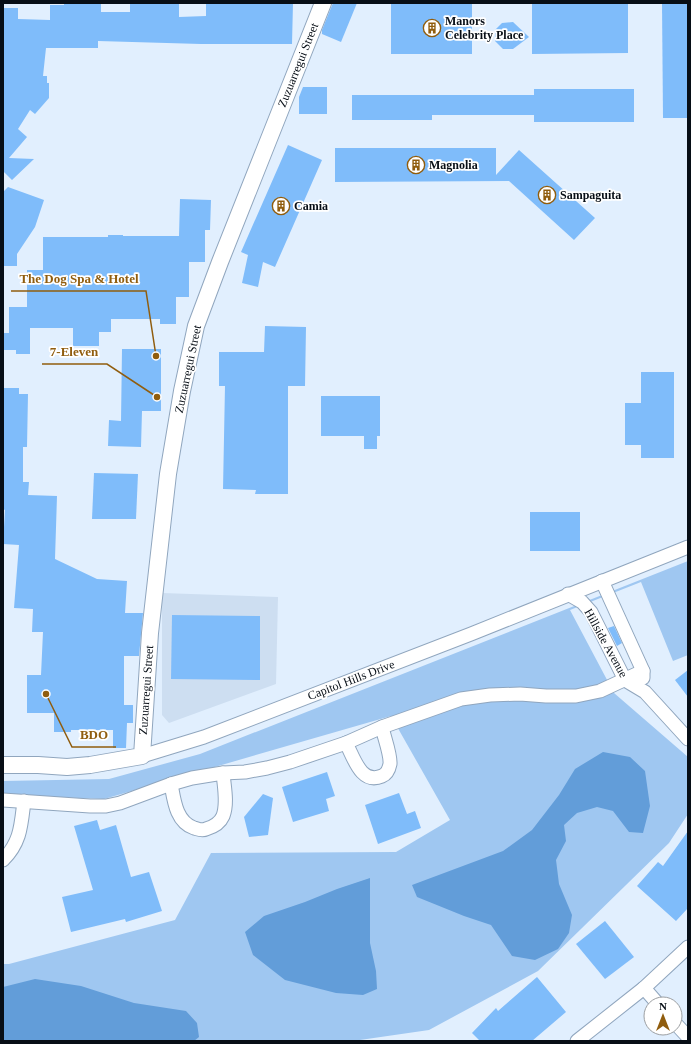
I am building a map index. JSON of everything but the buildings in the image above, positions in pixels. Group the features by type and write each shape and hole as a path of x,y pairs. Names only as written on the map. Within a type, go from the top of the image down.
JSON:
{"street":[{"name":"Zuzuarregui Street","path":"142,756 150,633 168,474 182,391 196,326 323,3"},
{"name":"Capitol Hills Drive","path":"3,765 67,767 90,765 142,756 204,737 471,634 688,547"},
{"name":"Hillside Avenue","path":"602,581 643,671 645,692"},
{"name":"Hillside Avenue","path":"568,594 582,602 591,612 625,680 645,692 688,739"},
{"path":"3,800 106,806 120,803 171,784 223,773 245,772 267,768 290,762 346,743 461,699 490,695 520,694 576,696 600,691 643,671"},
{"path":"346,743 360,772 368,778 377,778 384,775 389,770 390,762 382,728"},
{"path":"171,784 175,804 185,823 203,830 211,828 222,817 225,796 223,773"},
{"path":"3,860 10,854 16,844 19,835 24,801"},
{"path":"577,1041 644,988 688,947"},
{"path":"644,988 651,996"}],"shaded area":[{"path":"688,561 688,655 673,661 641,582 570,610 614,693 688,757 688,814 669,843 538,971 429,1030 353,1041 3,1041 3,964 9,964 175,920 211,853 396,852 450,820 391,716 104,799 3,795 3,781 109,779 200,754"},
{"path":"162,593 278,597 276,684 169,723 162,715"},
{"path":"603,752 630,757 645,771 650,806 643,833 629,832 613,811 597,807 577,813 564,825 566,841 556,860 559,884 572,915 569,933 558,949 535,960 512,956 491,925 417,897 412,885 503,851 532,830 559,795 575,769"},
{"path":"370,878 370,943 376,971 377,989 363,995 336,993 285,980 253,955 245,932 264,916"},
{"path":"35,979 81,986 134,1003 186,1011 197,1023 199,1037 194,1041 3,1041 3,987"}],"place":[{"name":"Manors Celebrity Place","path":"432,28"},
{"name":"Magnolia","path":"416,165"},
{"name":"Sampaguita","path":"547,195"},
{"name":"Camia","path":"281,206"},
{"name":"The Dog Spa & Hotel","path":"156,356"},
{"name":"7-Eleven","path":"157,397"},
{"name":"BDO","path":"46,694"}]}
